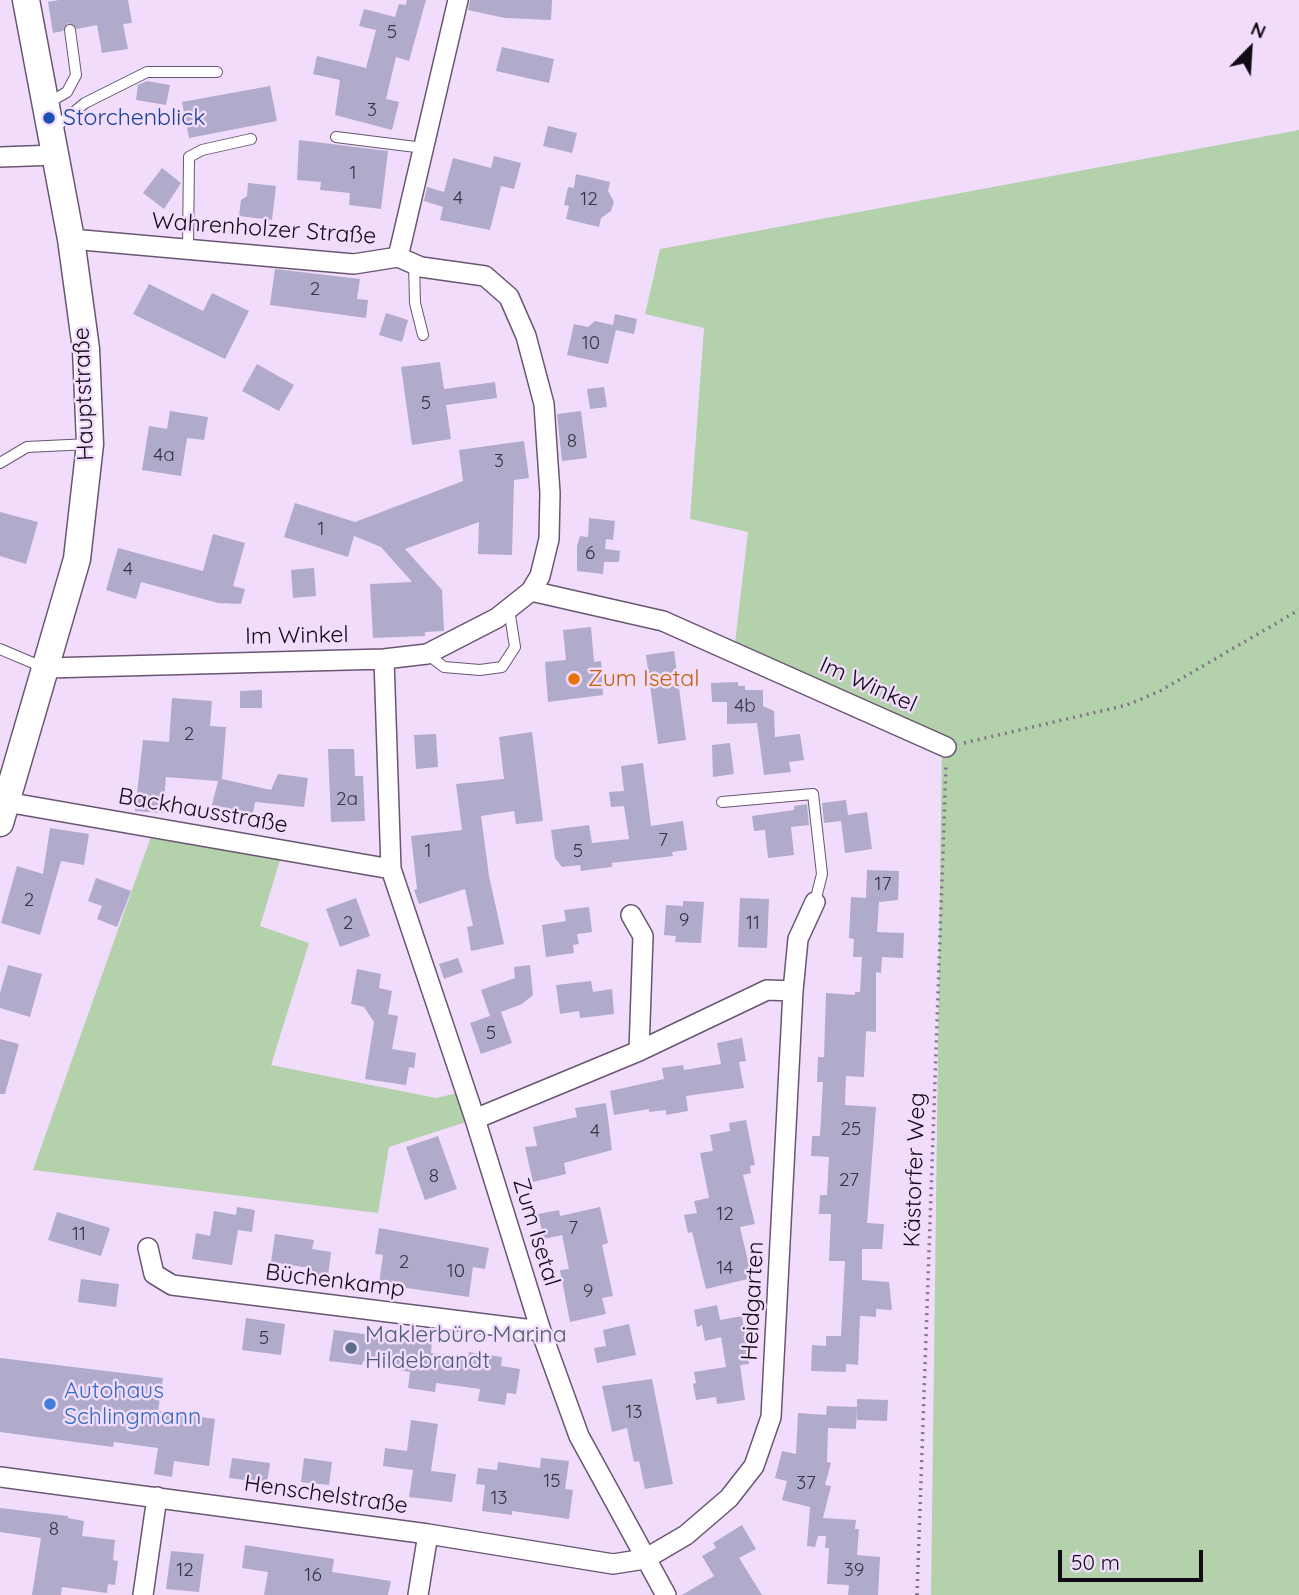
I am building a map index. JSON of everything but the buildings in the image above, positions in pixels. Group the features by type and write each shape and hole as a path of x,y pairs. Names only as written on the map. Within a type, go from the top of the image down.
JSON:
{"street":[{"name":"Hauptstraße","path":"3,812 77,559 90,444 86,349 72,239 26,0"},
{"name":"Wahrenholzer Straße","path":"72,239 354,264 406,261 424,148 458,0"},
{"path":"0,157 52,130"},
{"name":"Im Winkel","path":"47,668 384,659 427,654 509,608 531,591 540,576 550,539 550,493 544,404 526,336 509,297 485,275 406,261"},
{"name":"Im Winkel","path":"531,591 663,621 946,747"},
{"name":"Zum Isetal","path":"384,659 391,869 475,1119 541,1331 579,1436 666,1595"},
{"name":"Backhausstraße","path":"3,812 391,869"},
{"name":"Heidgarten","path":"645,1559 686,1535 729,1498 754,1466 771,1417 793,991 798,939 815,902"},
{"path":"631,915 643,936 639,1051"},
{"path":"475,1119 639,1051 766,990 793,991"},
{"name":"Büchenkamp","path":"148,1248 154,1274 172,1285 541,1331"},
{"name":"Henschelstraße","path":"0,1476 428,1534 580,1560 614,1564 645,1559"},
{"path":"142,1595 157,1497"},
{"path":"418,1595 428,1534"}],"lane":[{"path":"52,130 72,86 76,63 70,30"},
{"path":"52,130 85,103 146,72 217,72"},
{"path":"336,137 424,148"},
{"path":"188,249 189,157 202,150 251,139"},
{"path":"406,261 423,335"},
{"path":"0,463 27,447 90,444"},
{"path":"427,654 444,667 480,670 502,667 515,647 509,608"},
{"path":"0,649 47,668"},
{"path":"722,802 813,794 822,874 815,902"}],"path":[{"path":"946,747 1127,705 1160,691 1299,610"},
{"name":"Kästorfer Weg","path":"917,1595 946,747"}],"green space":[{"path":"1299,130 1299,1595 931,1595 942,735 735,643 748,532 690,519 704,328 645,314 660,249"},
{"path":"154,828 283,850 260,926 309,943 271,1065 436,1098 466,1091 475,1119 389,1147 378,1213 33,1170"}],"place":[{"name":"Storchenblick","path":"49,118"},
{"name":"Zum Isetal","path":"574,679"},
{"name":"Maklerbüro Marina Hildebrandt","path":"351,1348"},
{"name":"Autohaus Schlingmann","path":"50,1404"}]}
